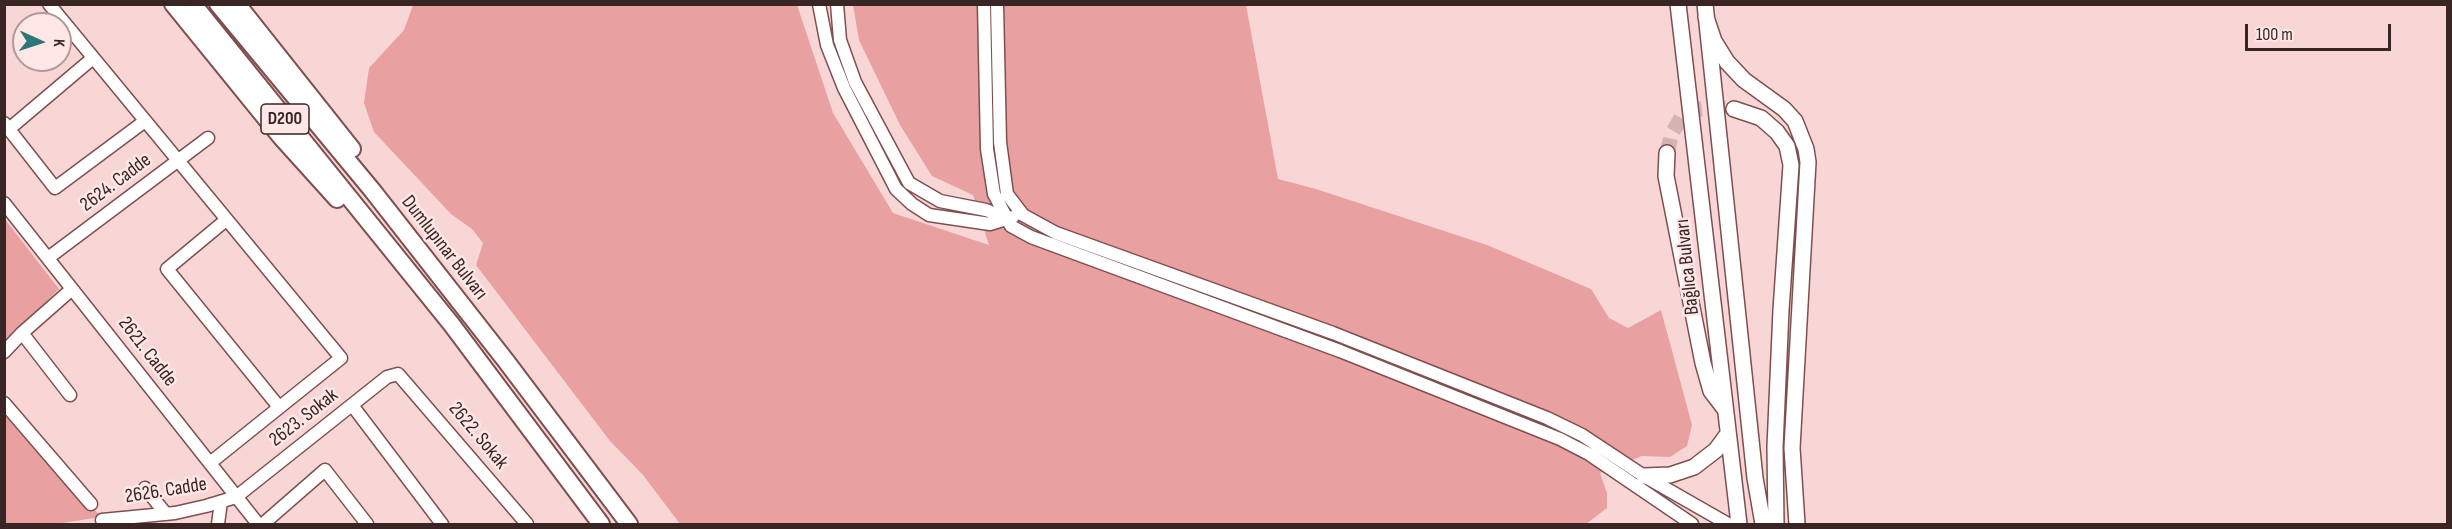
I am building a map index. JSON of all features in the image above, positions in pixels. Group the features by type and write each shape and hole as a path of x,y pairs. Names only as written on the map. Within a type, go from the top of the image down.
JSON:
{"highway":[{"path":"173,4 281,137 354,218 377,233"},
{"name":"D200","path":"193,4 491,376 601,525"},
{"name":"Dumlupınar Bulvarı","path":"218,4 395,219 506,361 629,525"},
{"path":"237,4 362,162 381,190 395,219"}],"main road":[{"name":"Bağlıca Bulvarı","path":"1678,4 1739,525"},
{"path":"1706,11 1714,41 1727,62 1744,80 1784,109 1795,121 1806,149 1808,162 1792,448 1797,525"},
{"path":"1706,11 1755,478 1763,525"},
{"path":"1734,110 1761,118 1778,132 1787,146 1791,165 1775,447 1776,525"},
{"path":"1666,153 1666,176 1703,363 1712,391 1725,409"},
{"path":"1644,476 1670,475 1694,467 1716,450 1727,435"},
{"path":"1775,447 1793,489"}],"street":[{"path":"49,4 341,358 210,463"},
{"path":"819,4 827,45 844,88 896,189 912,204 929,215 990,224 1023,215"},
{"path":"837,4 840,40 855,82 909,183 939,201 986,210 1006,219"},
{"path":"984,4 987,149 994,194 1011,226 1031,237 1340,351 1560,439 1588,454 1692,525"},
{"path":"997,4 1000,142 1007,194 1023,215 1056,233 1333,333 1547,418 1582,435 1644,476 1728,525"},
{"path":"93,58 7,126 55,188 145,121"},
{"name":"2624. Cadde","path":"48,258 208,138"},
{"name":"2621. Cadde","path":"4,203 258,525"},
{"path":"226,220 167,269 279,407"},
{"path":"4,352 72,289"},
{"path":"22,333 70,395"},
{"name":"2623. Sokak","path":"236,496 387,376 398,374"},
{"name":"2622. Sokak","path":"398,374 527,525"},
{"path":"4,403 91,504"},
{"path":"352,405 442,525"},
{"path":"263,525 325,470 367,525"},
{"path":"145,488 166,514"},
{"name":"2626. Cadde","path":"102,520 192,510 236,496"},
{"path":"218,525 221,502"},
{"path":"185,525 192,510"}],"shaded area":[{"path":"413,5 797,5 833,113 893,213 989,245 973,195 932,176 900,125 859,40 853,5 1246,5 1278,179 1316,189 1487,245 1591,289 1609,318 1628,328 1661,310 1692,425 1687,446 1670,457 1642,456 1600,473 1607,493 1607,508 1586,524 680,524 643,475 610,441 476,265 483,243 472,229 451,214 374,132 364,103 369,68 404,30"},
{"path":"4,218 59,289 4,344"},
{"path":"4,410 101,517 56,524 5,524"}],"tunnel":[{"path":"1667,153 1672,133 1681,118 1700,109 1717,107 1734,109"}]}
